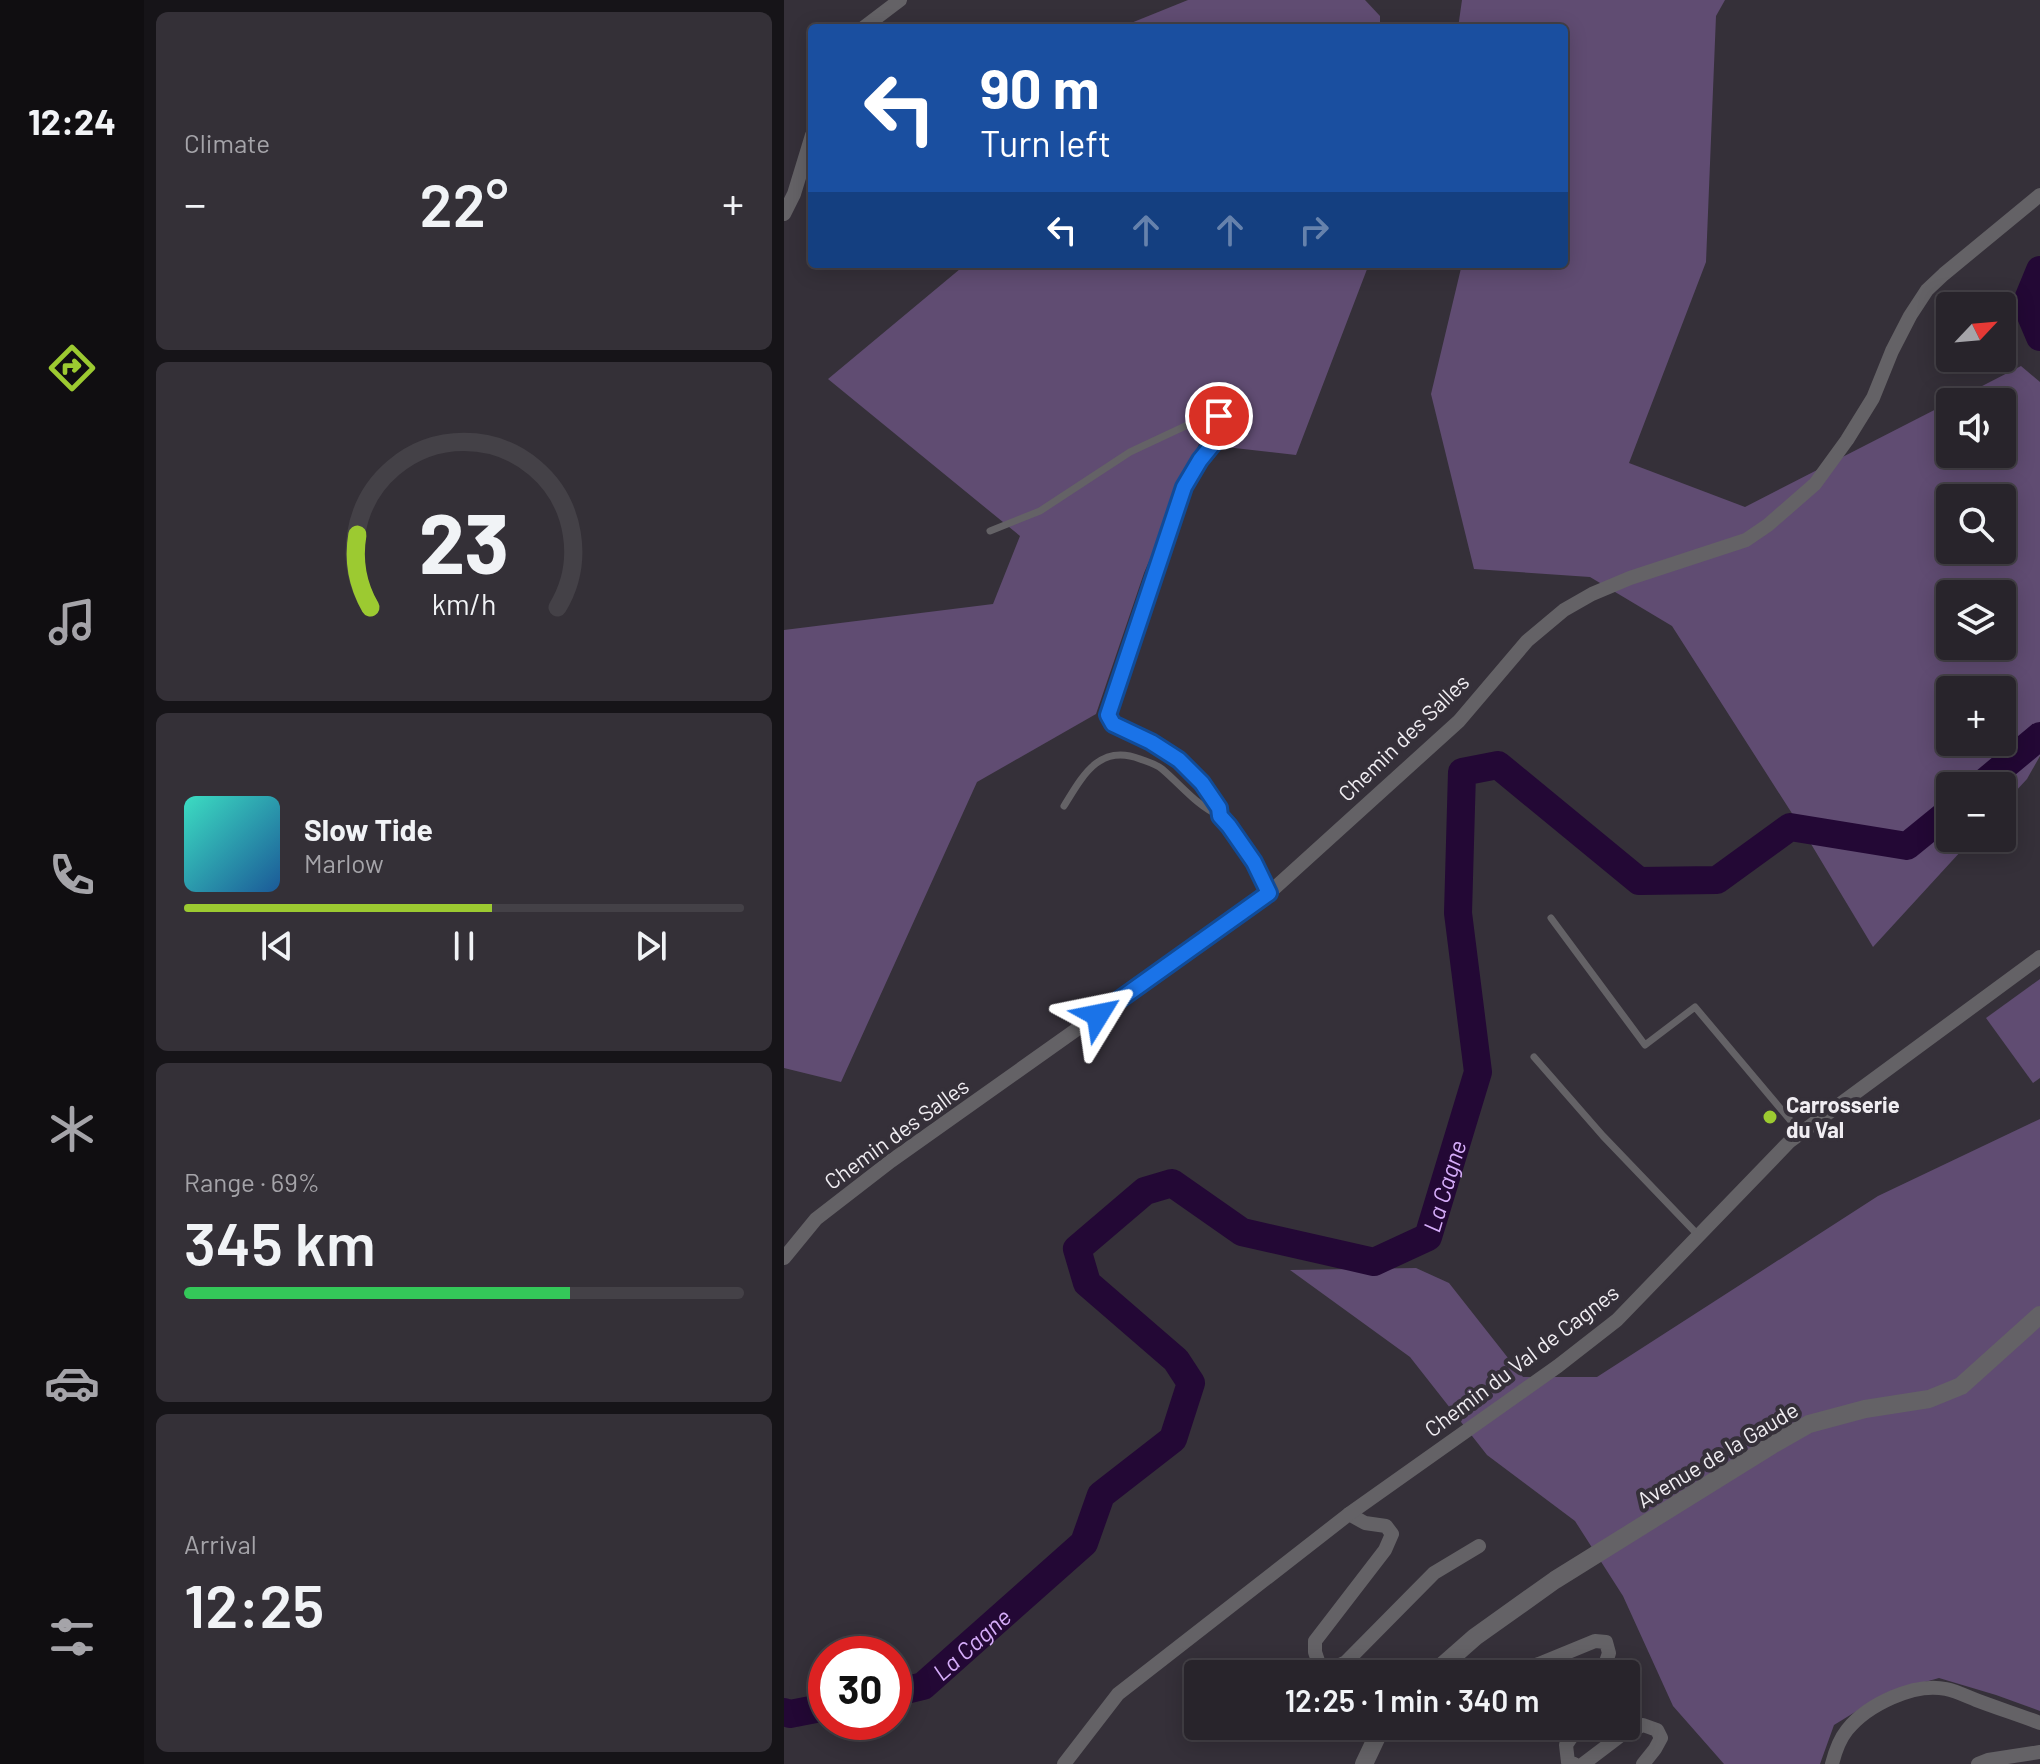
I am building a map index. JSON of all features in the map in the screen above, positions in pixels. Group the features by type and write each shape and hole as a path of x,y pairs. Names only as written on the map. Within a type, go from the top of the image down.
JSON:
{"street":[{"path":"868,24 900,0"},
{"path":"784,214 794,194 808,148"},
{"name":"Chemin des Salles","path":"784,1258 816,1219 891,1161 1269,893 1459,721 1527,641 1564,610 1630,578 1746,540 1768,525 1815,484 1847,440 1873,398 1910,316 1927,290 2040,195"},
{"name":"Chemin du Val de Cagnes","path":"1064,1764 1118,1694 1349,1514 1558,1366 1617,1320 1790,1141 2040,957"},
{"name":"Avenue de la Gaude","path":"1449,1660 1475,1637 1555,1580 1772,1445 1809,1424 1865,1409 1929,1399 1961,1386 2040,1315"},
{"path":"1349,1514 1365,1523 1386,1526 1392,1534 1385,1550 1315,1641 1319,1664 1333,1668 1346,1662 1434,1573 1479,1546"},
{"path":"1549,1660 1595,1641 1606,1642 1609,1653 1607,1660"},
{"path":"1832,1764 1840,1741 1859,1718 1878,1704 1925,1688 1946,1689 2040,1723"},
{"path":"1583,1764 1620,1736 1643,1725 1657,1730 1661,1738 1643,1764"},
{"path":"1364,1764 1377,1740"},
{"path":"1569,1740 1566,1745 1568,1762 1574,1764"},
{"path":"1978,1764 2040,1752"}],"lane":[{"path":"990,531 1040,511 1130,452 1211,414 1219,416 1221,430 1184,487 1108,715 1113,724 1179,760 1202,783 1219,808 1220,816"},
{"path":"1064,806 1083,775 1099,760 1109,756 1131,755 1158,766 1229,826 1254,862 1269,893"},
{"path":"1551,918 1645,1045 1695,1007 1801,1133"},
{"path":"1534,1057 1603,1136 1698,1236"}],"shaded area":[{"path":"1188,0 1365,0 1380,16 1380,24 1131,23"},
{"path":"1462,0 1725,0 1716,16 1706,262 1629,463 1745,507 1936,409 1936,468 2016,468 2016,388 1978,388 2009,372 2016,372 2021,366 2040,382 2040,756 2016,791 2016,772 1936,772 1936,852 1960,852 1873,947 1802,829 1672,626 1590,577 1474,569 1431,394 1461,268 1568,268 1568,24 1459,24"},
{"path":"961,268 1367,268 1296,455 1199,444 1144,573 1096,714 977,782 841,1082 784,1068 784,630 993,604 1020,536 828,379"},
{"path":"2040,979 2040,1078 2033,1083 1986,1018"},
{"path":"2040,1119 2040,1711 1939,1678 1886,1693 1834,1725 1820,1764 1724,1764 1673,1706 1623,1596 1575,1521 1487,1455 1410,1357 1290,1270 1416,1268 1449,1283 1523,1377 1597,1377 1878,1196"}],"waterway":[{"name":"La Cagne","path":"2040,270 2026,304 2040,337"},
{"name":"La Cagne","path":"1997,772 2040,736"},
{"name":"La Cagne","path":"912,1689 923,1686 1084,1543 1101,1495 1173,1439 1191,1383 1176,1360 1087,1283 1077,1249 1145,1191 1172,1183 1242,1232 1374,1262 1428,1237 1478,1072 1458,913 1462,772 1498,765 1639,881 1717,880 1790,827 1907,846 1936,822"},
{"name":"La Cagne","path":"784,1712 808,1710"}],"place":[{"name":"Carrosserie du Val","path":"1770,1117"}],"route":[{"path":"1098,1015 1269,893 1254,862 1220,816 1219,808 1202,783 1179,760 1113,724 1108,715 1184,487 1221,430 1219,416"}]}
